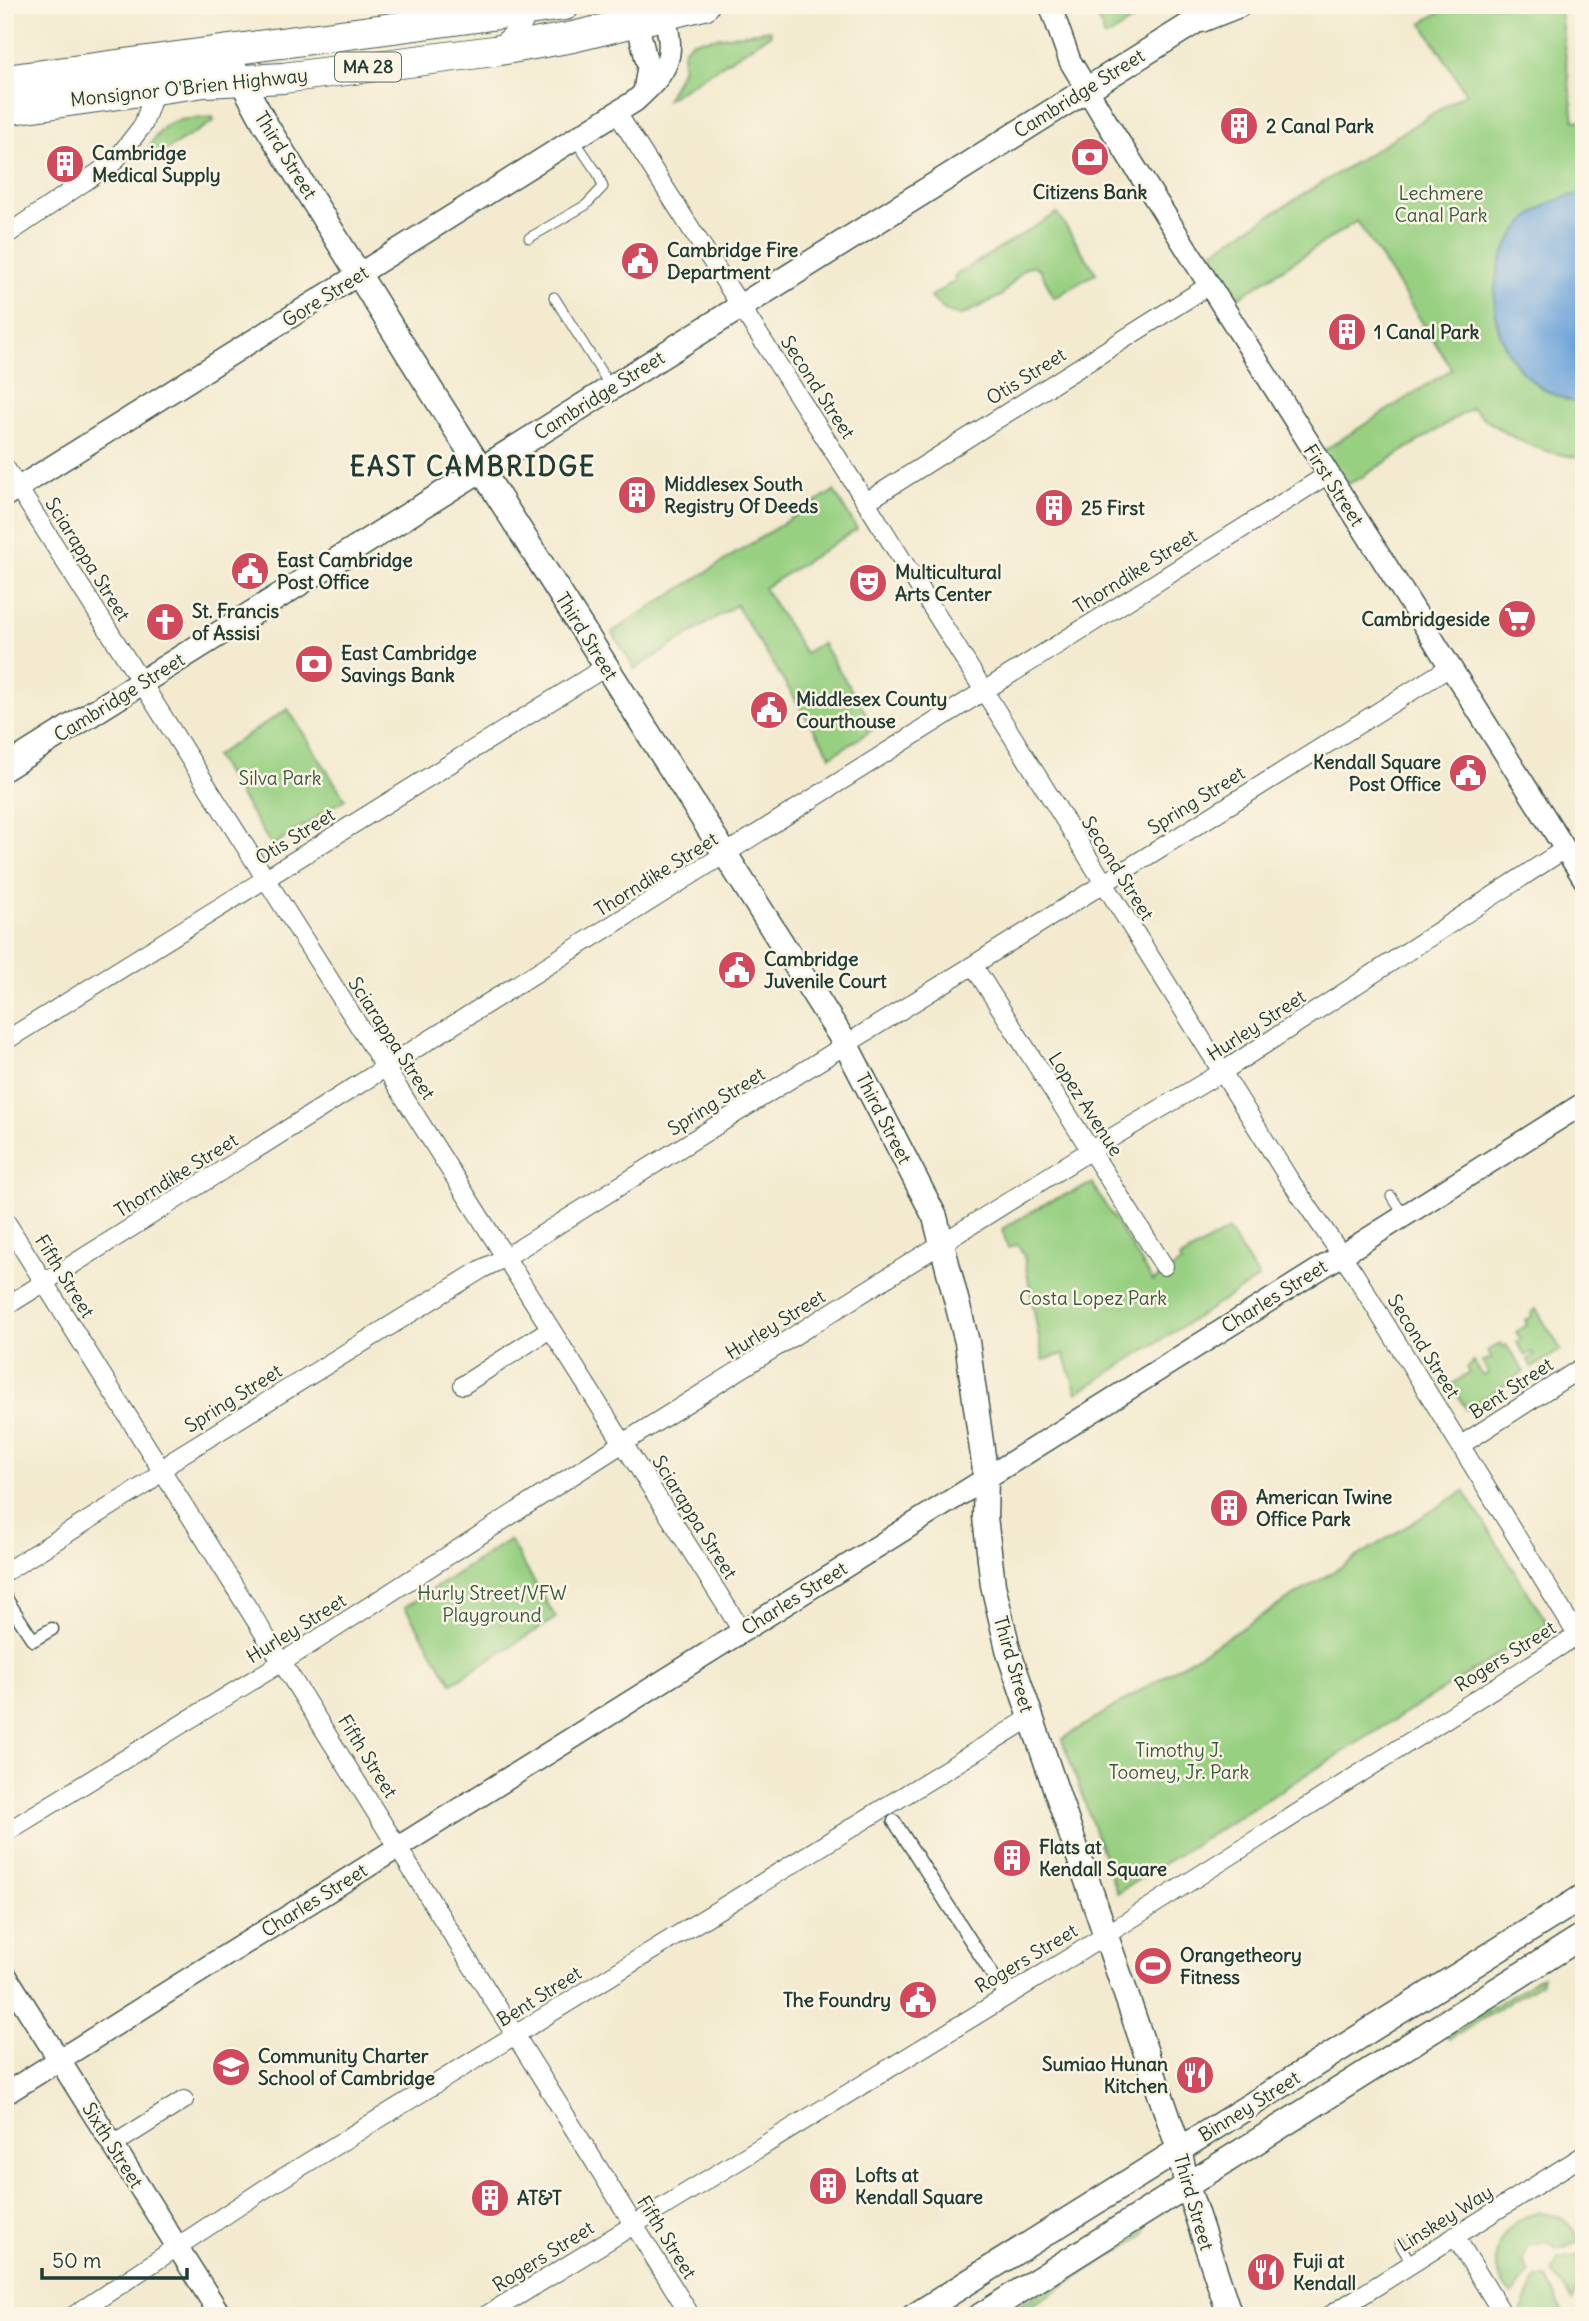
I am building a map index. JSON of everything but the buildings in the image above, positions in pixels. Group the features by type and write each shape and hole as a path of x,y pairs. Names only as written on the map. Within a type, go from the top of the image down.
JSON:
{"highway":[{"name":"Monsignor O'Brien Highway","path":"5,80 526,8 565,5"},
{"name":"Monsignor O'Brien Highway","path":"5,110 156,88 282,78 494,51 704,5"}],"main road":[{"name":"Cambridge Street","path":"5,768 1193,23 1214,5"},
{"name":"Cambridge Street","path":"1193,23 1239,5"},
{"name":"Third Street","path":"226,51 264,122 845,1043 935,1217 967,1342 986,1478 985,1517 993,1585 1006,1641 1179,2150 1187,2186 1230,2316"},
{"name":"Binney Street","path":"914,2316 1584,1896"},
{"name":"Binney Street","path":"980,2316 1584,1935"}],"street":[{"name":"First Street","path":"1050,5 1067,54 1086,89 1584,879"},
{"path":"494,51 523,24 526,8"},
{"name":"Gore Street","path":"12,492 617,113 644,93 650,18"},
{"path":"5,236 115,161 143,125 156,88"},
{"name":"Second Street","path":"617,113 866,502 1102,884 1289,1179 1341,1254 1581,1637"},
{"name":"Otis Street","path":"866,502 1208,286"},
{"name":"Sciarappa Street","path":"5,467 12,492 243,839 265,879 742,1631"},
{"name":"Thorndike Street","path":"5,1307 1327,475"},
{"name":"Otis Street","path":"5,1041 607,666"},
{"name":"Spring Street","path":"5,1572 145,1485 161,1468 470,1276 506,1257 1450,667"},
{"name":"Hurley Street","path":"5,1833 284,1661 623,1443 1091,1150 1222,1072 1565,849"},
{"name":"Lopez Avenue","path":"973,965 1164,1266"},
{"name":"Charles Street","path":"5,2094 1584,1103"},
{"name":"Fifth Street","path":"5,1220 400,1846 691,2316"},
{"path":"463,1385 550,1329"},
{"name":"Bent Street","path":"1461,1445 1584,1366"},
{"path":"5,1597 33,1640 52,1629"},
{"name":"Rogers Street","path":"485,2316 1079,1952 1105,1933 1581,1637"},
{"name":"Bent Street","path":"73,2316 177,2246 1030,1718"},
{"path":"894,1821 1001,1988"},
{"name":"Sixth Street","path":"5,1974 221,2316"},
{"path":"113,2145 184,2100"},
{"name":"Linskey Way","path":"1329,2316 1584,2155"},
{"path":"1455,2236 1504,2316"}],"lane":[{"path":"529,238 586,205 603,187 598,174 574,139"},
{"path":"554,297 611,387"},
{"path":"1391,1196 1404,1215"},
{"path":"1399,2243 1412,2264"}],"green space":[{"path":"1094,5 1157,5 1105,38"},
{"name":"Lechmere Canal Park","path":"1451,5 1559,5 1574,121 1584,120 1584,193 1545,208 1517,233 1500,265 1494,299 1500,334 1517,365 1545,390 1584,404 1584,458 1552,453 1523,442 1510,436 1472,408 1360,478 1337,489 1315,456 1452,369 1357,221 1239,297 1211,252 1466,93 1422,23"},
{"path":"770,30 771,34 666,100 682,70 684,49 693,41"},
{"path":"213,117 214,121 158,155 149,147 162,129 175,121"},
{"path":"1057,213 1096,273 1054,298 1040,269 1032,265 1024,269 1001,296 960,316 947,312 930,297 956,280 954,276"},
{"path":"834,491 857,529 764,588 805,653 822,643 875,728 831,756 736,605 635,669 612,632"},
{"name":"Silva Park","path":"288,709 345,799 272,846 215,756"},
{"name":"Costa Lopez Park","path":"1092,1184 1153,1281 1181,1263 1179,1259 1228,1230 1259,1278 1077,1393 1064,1354 1043,1360 1024,1256 1018,1244 1008,1248 1002,1229 1048,1202"},
{"path":"1536,1309 1561,1350 1532,1368 1528,1360 1534,1355 1532,1352 1525,1356 1517,1342 1521,1339 1516,1332 1527,1325 1525,1320 1532,1317 1531,1313"},
{"path":"1500,1343 1503,1347 1506,1345 1524,1372 1467,1410 1451,1385 1469,1373 1466,1368 1474,1362 1483,1376 1489,1373 1482,1361 1492,1359 1487,1351"},
{"name":"Timothy J. Toomey, Jr. Park","path":"1464,1491 1548,1624 1117,1893 1062,1739"},
{"name":"Hurly Street/VFW Playground","path":"509,1540 556,1618 452,1683 405,1607"},
{"path":"1542,1976 1540,1983 1450,2039 1446,2036"},
{"path":"1536,2212 1562,2217 1583,2241 1557,2250 1547,2242 1529,2246 1523,2261 1529,2273 1512,2295 1498,2271 1498,2247 1503,2236 1512,2227"},
{"path":"1146,2226 1144,2235 1015,2316 1004,2315"},
{"path":"1584,2255 1584,2277 1572,2301 1553,2273 1559,2259"},
{"path":"648,2263 681,2316 671,2316 641,2266"},
{"path":"1536,2278 1547,2278 1565,2316 1523,2316 1521,2313"}],"water":[{"path":"1584,193 1584,404 1545,390 1517,365 1500,333 1495,297 1500,262 1517,231 1545,206"}],"place":[{"name":"2 Canal Park","path":"1239,126"},
{"name":"Citizens Bank","path":"1090,157"},
{"name":"Cambridge Medical Supply","path":"65,164"},
{"name":"Cambridge Fire Department","path":"640,261"},
{"name":"1 Canal Park","path":"1347,332"},
{"name":"Middlesex South Registry Of Deeds","path":"637,495"},
{"name":"25 First","path":"1054,508"},
{"name":"East Cambridge Post Office","path":"250,571"},
{"name":"Multicultural Arts Center","path":"868,583"},
{"name":"Cambridgeside","path":"1517,619"},
{"name":"St. Francis of Assisi","path":"165,622"},
{"name":"East Cambridge Savings Bank","path":"314,664"},
{"name":"Middlesex County Courthouse","path":"769,710"},
{"name":"Kendall Square Post Office","path":"1468,773"},
{"name":"Cambridge Juvenile Court","path":"737,970"},
{"name":"American Twine Office Park","path":"1229,1508"},
{"name":"Flats at Kendall Square","path":"1012,1858"},
{"name":"Orangetheory Fitness","path":"1153,1966"},
{"name":"The Foundry","path":"918,2000"},
{"name":"Community Charter School of Cambridge","path":"231,2067"},
{"name":"Sumiao Hunan Kitchen","path":"1195,2075"},
{"name":"Lofts at Kendall Square","path":"828,2186"},
{"name":"AT&T","path":"490,2198"},
{"name":"Fuji at Kendall","path":"1266,2272"}],"district":[{"name":"EAST CAMBRIDGE","path":"473,467"}]}
